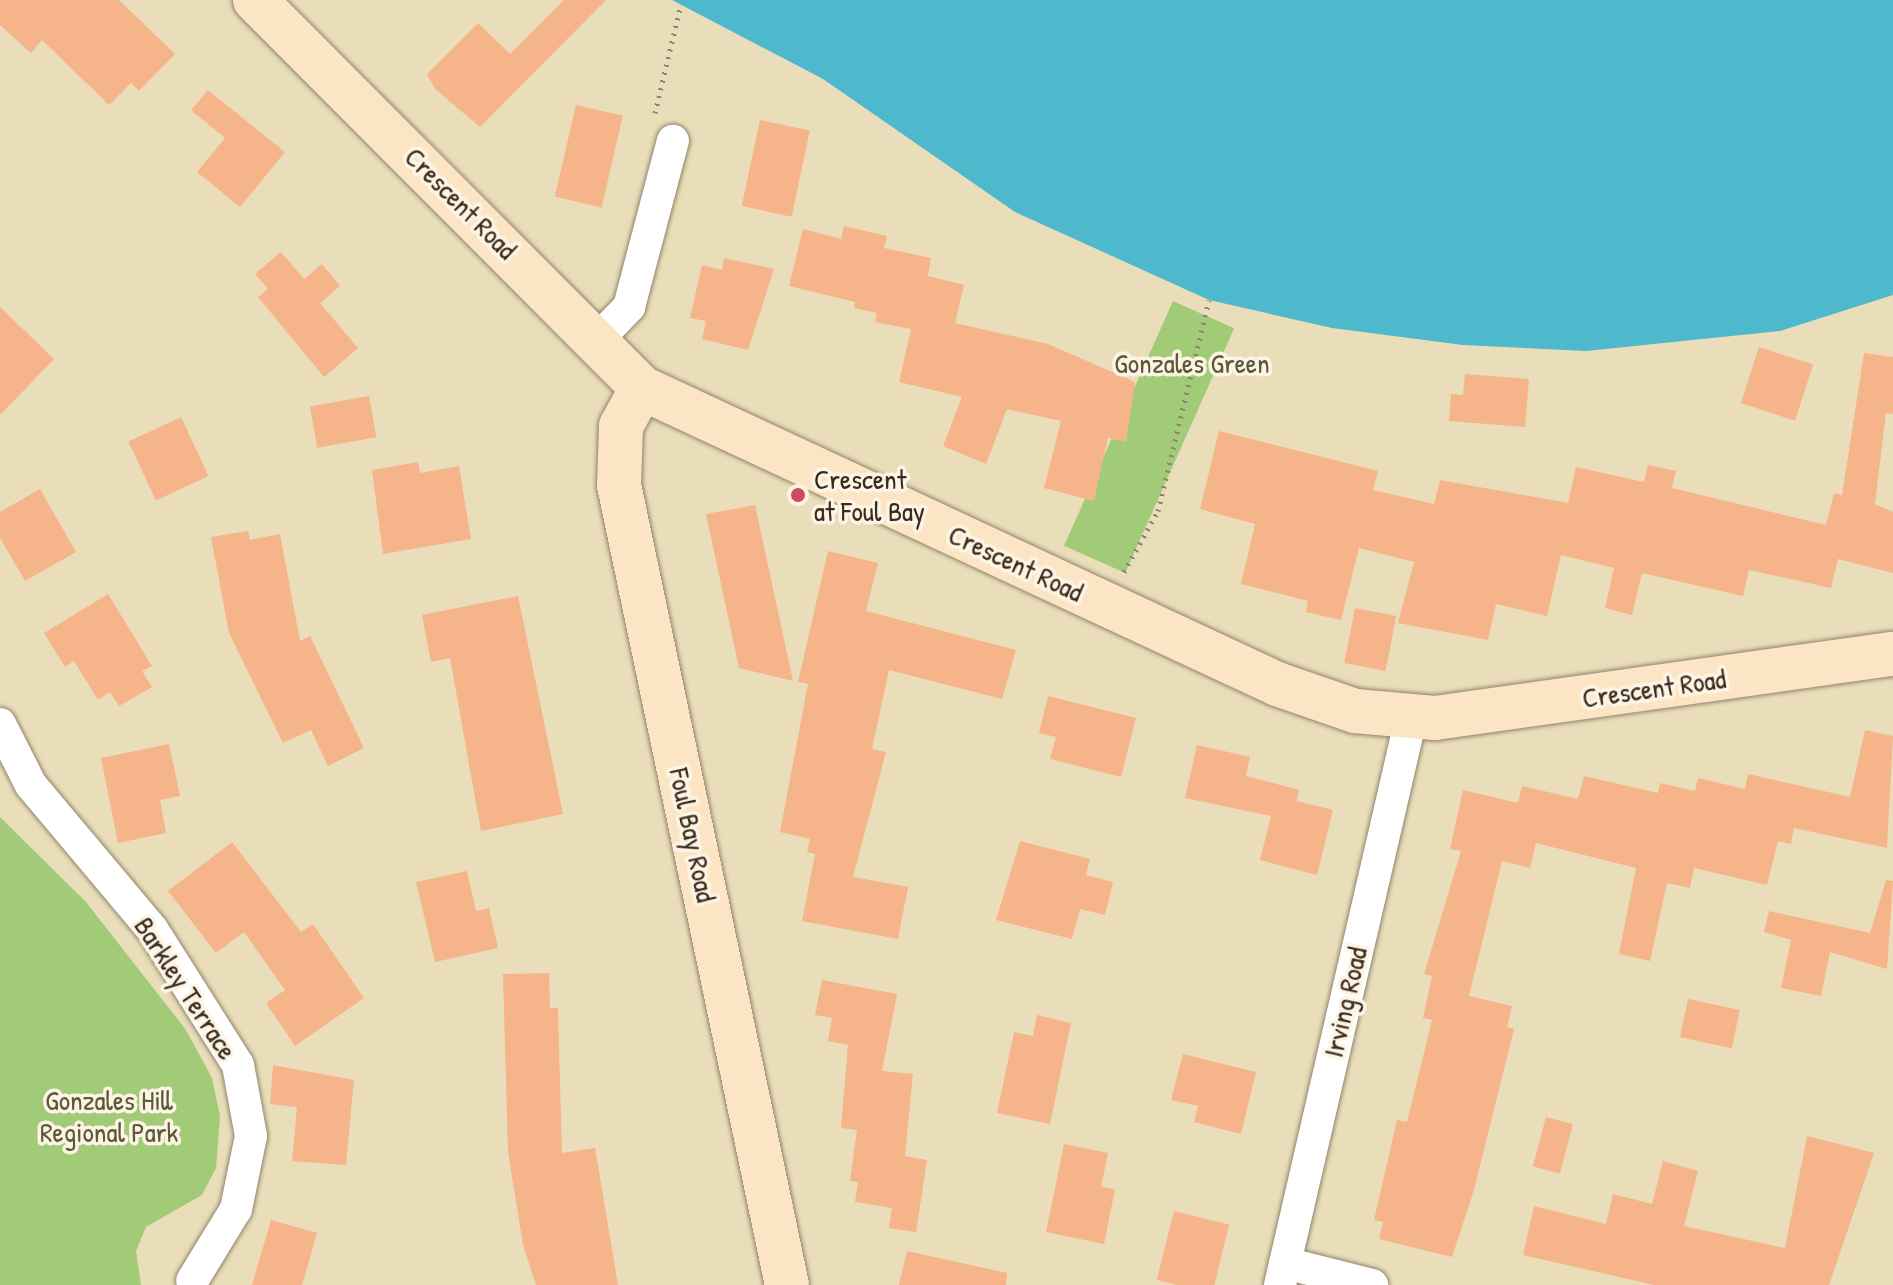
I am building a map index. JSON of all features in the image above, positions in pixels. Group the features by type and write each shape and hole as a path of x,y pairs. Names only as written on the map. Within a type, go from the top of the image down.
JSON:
{"main road":[{"name":"Crescent Road","path":"255,0 598,339 642,388 1277,684 1355,711 1411,718 1893,654"},
{"name":"Foul Bay Road","path":"642,388 621,426 619,485 787,1285"}],"street":[{"path":"598,339 629,307 673,141"},
{"name":"Irving Road","path":"1282,1274 1411,718"},
{"name":"Barkley Terrace","path":"0,724 31,785 152,929 238,1065 251,1136 236,1209 192,1281"},
{"path":"1282,1274 1372,1285"}],"path":[{"path":"660,95 681,4"},
{"path":"1106,604 1158,511 1209,300"}],"green space":[{"name":"Gonzales Green","path":"1173,301 1234,328 1125,573 1064,546"},
{"name":"Gonzales Hill Regional Park","path":"0,817 86,902 186,1030 212,1078 220,1116 216,1168 202,1195 146,1227 136,1251 141,1285 0,1285"}],"water":[{"path":"672,0 1893,0 1893,295 1780,331 1586,351 1463,345 1332,328 1209,300 1015,212 823,79"}],"building":[{"path":"0,0 119,0 175,54 139,91 131,83 109,105 42,40 31,53 0,25"},
{"path":"564,0 606,0 480,127 435,89 427,74 478,23 510,54"},
{"path":"208,90 285,152 240,207 197,172 225,138 191,110"},
{"path":"576,105 623,116 602,207 555,197"},
{"path":"760,120 810,131 792,217 742,206"},
{"path":"844,226 887,236 884,248 931,258 928,276 964,285 955,323 1048,344 1135,382 1126,442 1108,438 1094,501 1044,488 1061,421 1007,409 986,464 943,446 962,397 899,382 911,329 875,322 877,313 854,308 855,302 789,286 803,229 841,239"},
{"path":"281,252 304,279 322,264 340,286 320,303 358,348 324,377 258,297 268,289 255,274"},
{"path":"724,258 774,269 748,350 702,339 706,321 690,318 702,265 722,270"},
{"path":"0,307 54,359 0,415"},
{"path":"1759,347 1813,365 1795,421 1741,403"},
{"path":"1864,353 1893,357 1893,414 1886,413 1875,504 1893,512 1893,573 1838,559 1831,588 1749,570 1743,596 1642,573 1632,615 1605,608 1614,568 1561,555 1547,616 1496,604 1488,640 1398,623 1414,562 1359,548 1341,620 1306,612 1308,601 1241,584 1255,524 1200,509 1219,431 1378,471 1373,490 1434,504 1440,480 1568,503 1576,467 1644,482 1648,465 1676,471 1672,488 1826,525 1834,493 1842,495"},
{"path":"1465,374 1529,379 1525,427 1449,421 1451,394 1463,395"},
{"path":"369,396 376,437 317,448 310,406"},
{"path":"181,417 208,476 156,500 128,442"},
{"path":"418,462 420,473 459,466 471,539 383,554 372,470"},
{"path":"40,489 76,552 25,581 0,538 0,512"},
{"path":"755,505 793,681 739,668 706,514"},
{"path":"248,531 250,540 280,534 300,641 310,636 364,748 328,766 311,730 283,743 229,633 211,537"},
{"path":"828,551 878,563 866,611 1016,650 1002,699 889,670 872,749 886,752 853,877 908,887 898,939 802,921 815,854 807,852 810,839 780,832 808,684 798,682"},
{"path":"108,594 152,666 142,671 152,687 119,706 110,692 98,700 74,661 65,667 44,633"},
{"path":"518,596 563,814 481,831 450,658 431,662 422,615"},
{"path":"1355,608 1396,616 1386,671 1344,663"},
{"path":"1048,696 1136,718 1121,777 1050,759 1056,737 1039,733"},
{"path":"1865,730 1893,736 1887,848 1794,828 1791,844 1778,841 1767,885 1694,868 1690,888 1667,883 1650,961 1619,954 1636,868 1536,843 1530,868 1502,861 1469,996 1512,1006 1507,1027 1514,1029 1474,1190 1452,1257 1379,1239 1383,1222 1374,1220 1397,1120 1407,1122 1432,1020 1423,1018 1432,976 1424,974 1461,851 1450,849 1463,790 1518,803 1522,786 1578,799 1584,776 1658,793 1660,783 1695,791 1698,778 1745,789 1748,774 1850,797"},
{"path":"169,744 180,796 160,800 166,833 118,843 101,758"},
{"path":"1197,745 1250,757 1246,776 1299,790 1297,801 1333,810 1317,875 1260,860 1271,816 1185,798"},
{"path":"1020,841 1090,859 1086,875 1113,882 1105,915 1080,909 1072,939 996,920"},
{"path":"232,842 301,932 313,924 364,998 295,1046 266,1003 285,990 244,932 216,953 168,891"},
{"path":"467,871 476,911 489,908 498,948 435,962 416,882"},
{"path":"1886,880 1893,881 1887,969 1830,952 1821,996 1781,988 1791,940 1764,932 1769,911 1870,933"},
{"path":"549,973 550,1008 558,1008 562,1153 595,1148 618,1285 536,1285 523,1245 508,1152 503,974"},
{"path":"822,980 897,994 882,1071 913,1074 905,1156 927,1160 916,1232 889,1228 892,1208 855,1202 858,1182 850,1181 857,1130 841,1128 848,1045 828,1041 832,1018 815,1015"},
{"path":"1688,999 1740,1010 1732,1048 1680,1037"},
{"path":"1037,1015 1071,1023 1050,1124 997,1113 1014,1032 1033,1036"},
{"path":"1183,1054 1256,1072 1241,1134 1194,1122 1198,1106 1171,1100"},
{"path":"273,1065 354,1080 346,1165 292,1161 297,1107 270,1104"},
{"path":"1546,1117 1573,1124 1560,1174 1533,1166"},
{"path":"1807,1136 1874,1153 1829,1285 1654,1285 1523,1255 1534,1206 1606,1224 1613,1194 1652,1204 1663,1161 1698,1171 1684,1226 1785,1248"},
{"path":"1064,1144 1108,1153 1101,1187 1115,1189 1104,1244 1046,1232"},
{"path":"1174,1211 1229,1225 1214,1285 1177,1285 1157,1280"},
{"path":"271,1220 317,1233 302,1285 252,1285"},
{"path":"907,1251 1007,1273 1006,1285 899,1285"}],"place":[{"name":"Crescent at Foul Bay","path":"798,495"}]}
